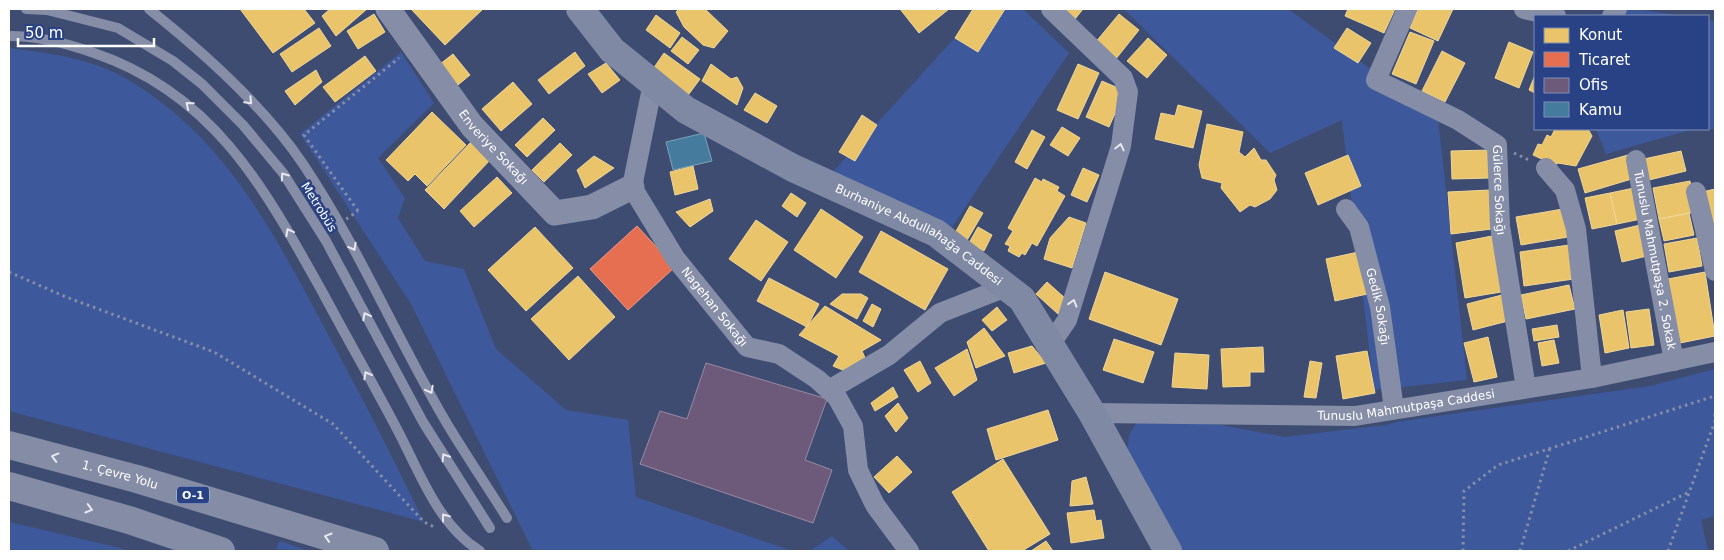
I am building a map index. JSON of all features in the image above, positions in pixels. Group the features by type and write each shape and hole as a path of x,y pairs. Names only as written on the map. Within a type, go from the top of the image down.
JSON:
{"highway":[{"name":"1. Çevre Yolu","path":"9,445 137,478 375,551"},
{"path":"9,486 129,520 221,551"}],"main road":[{"name":"Burhaniye Abdullahağa Caddesi","path":"590,14 612,50 686,110 793,168 936,233 1022,299 1092,412 1168,551"}],"street":[{"name":"Enveriye Sokağı","path":"388,9 472,126 555,213 592,207 632,187"},
{"path":"1050,9 1123,78 1128,92 1121,146 1067,320 1050,345"},
{"name":"Gülerce Sokağı","path":"1407,9 1376,80 1458,120 1497,145 1500,226 1526,388"},
{"path":"1524,9 1551,15"},
{"path":"632,187 653,83"},
{"name":"Tunuslu Mahmutpaşa 2. Sokak","path":"1636,160 1674,361"},
{"path":"1546,168 1565,190 1576,230 1592,378"},
{"name":"Nagehan Sokağı","path":"632,187 675,258 746,347 778,354 818,379 837,397 853,426 858,470 875,505 909,551"},
{"path":"1696,192 1715,271"},
{"name":"Gedik Sokağı","path":"1346,209 1359,227 1380,307 1394,409"},
{"path":"829,390 889,355 940,313 1006,287"},
{"name":"Tunuslu Mahmutpaşa Caddesi","path":"1092,412 1355,416 1592,378 1715,352"}],"lane":[{"name":"Metrobüs","path":"26,9 74,16 118,28 173,61 202,84 243,125 283,173 326,241 423,422 490,528"},
{"name":"Metrobüs","path":"149,9 180,34 258,109 302,163 342,226 446,421 507,518"},
{"path":"9,36 65,43 119,61 166,86 205,118 248,168 284,222 398,430 432,500 468,544 480,551"}],"path":[{"path":"330,230 358,211 304,135 415,45"},
{"path":"1497,145 1546,168"},
{"path":"9,272 66,296 214,352 333,424 424,522 468,544"},
{"path":"1464,551 1464,491 1498,465 1715,396"},
{"path":"1668,551 1715,421 1715,412"},
{"path":"1520,551 1550,448"},
{"path":"1568,551 1689,492"}],"shaded area":[{"path":"981,9 1023,9 1069,53 950,230 831,174"},
{"path":"1124,9 1288,9 1438,118 1467,380 1374,390 1342,120 1270,153"},
{"path":"1635,9 1676,15 1595,15"},
{"path":"1709,20 1715,21 1715,129 1709,129"},
{"path":"9,48 54,54 112,71 160,101 190,127 218,156 242,188 285,255 363,399 424,522 9,411"},
{"path":"401,52 434,103 378,158 405,198 398,218 425,261 464,269 496,349 566,410 628,420 636,497 792,551 533,551 411,304 300,134"},
{"path":"1596,130 1690,130 1606,154"},
{"path":"1715,369 1715,516 1701,520 1708,551 1177,551 1127,455 1129,435 1137,422 1147,419 1221,425 1284,437 1386,425 1396,422 1650,386"},
{"path":"9,522 120,548 129,551 9,551"},
{"path":"832,536 849,551 810,551"},
{"path":"280,541 309,551 276,549"}],"building: Konut":[{"path":"240,9 304,9 315,23 273,53"},
{"path":"330,9 367,9 336,36 322,16"},
{"path":"411,9 483,9 445,45"},
{"path":"679,9 705,9 728,31 714,48 703,45 684,27 676,12"},
{"path":"900,9 949,9 919,33"},
{"path":"973,9 1005,9 978,52 955,38"},
{"path":"1061,9 1083,9 1075,19"},
{"path":"1348,9 1395,9 1384,33 1345,16"},
{"path":"1418,9 1453,9 1438,41 1410,28"},
{"path":"374,14 385,32 358,49 347,31"},
{"path":"1119,14 1139,30 1115,60 1095,43"},
{"path":"656,15 680,33 670,48 646,30"},
{"path":"319,28 331,46 292,72 280,54"},
{"path":"1347,28 1371,43 1358,63 1334,48"},
{"path":"1410,32 1434,41 1416,84 1392,74"},
{"path":"682,37 699,50 688,64 671,51"},
{"path":"1148,38 1167,55 1147,78 1127,61"},
{"path":"1509,42 1533,52 1519,88 1495,78"},
{"path":"1442,51 1465,63 1445,102 1422,91"},
{"path":"575,52 585,66 549,94 538,80"},
{"path":"664,53 700,79 686,98 651,72"},
{"path":"453,54 470,75 453,89 435,68"},
{"path":"365,56 376,71 335,102 323,87"},
{"path":"606,63 620,80 602,93 588,74"},
{"path":"711,64 731,79 737,77 743,88 737,105 702,81"},
{"path":"1078,64 1099,73 1078,119 1057,110"},
{"path":"316,70 322,82 295,105 285,91"},
{"path":"1534,78 1534,92 1529,90"},
{"path":"1102,81 1125,91 1109,127 1086,117"},
{"path":"513,82 532,104 501,131 482,109"},
{"path":"755,93 777,106 767,123 744,110"},
{"path":"1178,105 1202,111 1193,148 1155,139 1161,113 1175,116"},
{"path":"432,112 466,145 427,186 415,174 408,181 386,160"},
{"path":"862,115 877,125 855,161 839,152"},
{"path":"543,118 555,130 527,157 515,145"},
{"path":"1207,124 1243,132 1239,152 1245,157 1254,148 1261,160 1266,160 1276,175 1274,180 1277,190 1270,199 1255,207 1250,205 1240,212 1221,188 1222,183 1202,178 1199,165"},
{"path":"1062,127 1080,138 1068,156 1050,145"},
{"path":"1032,130 1045,137 1027,169 1015,162"},
{"path":"1554,130 1589,130 1592,136 1576,166 1558,163 1555,165 1533,155 1538,144 1542,145 1547,135 1551,137"},
{"path":"471,142 490,160 444,209 425,190"},
{"path":"560,143 572,155 544,182 532,170"},
{"path":"1490,150 1491,178 1452,179 1451,151"},
{"path":"1681,151 1686,171 1649,180 1644,159"},
{"path":"1348,155 1361,186 1318,205 1305,173"},
{"path":"1628,155 1635,178 1585,193 1578,169"},
{"path":"594,156 614,168 585,188 577,170"},
{"path":"693,166 698,189 675,195 670,172"},
{"path":"1083,168 1099,175 1087,202 1071,195"},
{"path":"497,177 512,193 474,227 460,211"},
{"path":"1035,178 1042,182 1043,179 1059,187 1057,191 1065,196 1037,246 1032,243 1025,255 1022,253 1019,257 1008,251 1010,246 1005,244 1013,231 1008,228"},
{"path":"1690,181 1696,212 1659,219 1653,188"},
{"path":"1634,188 1641,219 1617,224 1610,193"},
{"path":"1715,189 1715,240 1702,192"},
{"path":"1490,190 1492,229 1451,234 1448,192"},
{"path":"791,193 806,203 797,217 782,206"},
{"path":"1610,193 1617,224 1592,229 1585,198"},
{"path":"710,199 713,211 690,227 676,212"},
{"path":"970,206 983,213 966,242 954,235"},
{"path":"821,209 863,237 836,278 794,250"},
{"path":"1563,209 1568,237 1521,245 1516,217"},
{"path":"1689,213 1694,235 1664,241 1659,219"},
{"path":"1069,217 1086,223 1072,268 1044,259 1050,238"},
{"path":"756,220 788,242 761,281 729,259"},
{"path":"1640,225 1647,256 1622,262 1615,231"},
{"path":"535,227 573,268 526,311 488,270"},
{"path":"978,227 992,235 984,251 969,243"},
{"path":"881,231 948,269 925,310 859,272"},
{"path":"1492,236 1501,292 1465,298 1456,243"},
{"path":"1697,238 1702,266 1669,272 1664,244"},
{"path":"1569,245 1574,279 1524,286 1520,252"},
{"path":"1363,251 1372,293 1335,301 1326,259"},
{"path":"1105,272 1178,299 1161,345 1089,319"},
{"path":"1705,272 1715,336 1680,343 1668,279"},
{"path":"578,276 615,317 569,360 531,319"},
{"path":"769,278 819,304 807,327 757,301"},
{"path":"1047,282 1066,299 1058,314 1036,294"},
{"path":"1569,285 1575,309 1526,319 1521,295"},
{"path":"842,294 861,294 868,298 857,319 830,304"},
{"path":"1502,295 1508,321 1473,330 1467,304"},
{"path":"872,304 881,309 873,327 863,321"},
{"path":"825,306 881,340 862,351 866,360 845,371 833,366 839,356 799,335"},
{"path":"997,307 1007,320 992,331 982,320"},
{"path":"1649,309 1654,345 1631,348 1626,312"},
{"path":"1623,310 1629,348 1605,353 1599,315"},
{"path":"1557,325 1559,337 1534,341 1532,329"},
{"path":"984,328 1005,356 976,368 967,342"},
{"path":"1488,337 1497,377 1474,382 1464,343"},
{"path":"1114,339 1154,352 1143,383 1103,370"},
{"path":"1554,340 1559,363 1542,366 1538,343"},
{"path":"1032,346 1046,363 1014,373 1008,353"},
{"path":"1263,347 1264,372 1250,372 1250,386 1223,387 1221,349"},
{"path":"967,349 977,380 954,396 935,368"},
{"path":"1367,351 1375,393 1343,399 1336,356"},
{"path":"1175,353 1209,355 1207,389 1172,387"},
{"path":"920,361 931,383 918,392 904,370"},
{"path":"1310,361 1322,363 1316,398 1304,397"},
{"path":"893,387 898,397 875,411 871,403"},
{"path":"898,403 908,418 896,432 885,416"},
{"path":"1048,410 1058,440 996,460 987,429"},
{"path":"897,456 912,472 889,493 874,477"},
{"path":"1003,459 1050,534 1022,551 989,551 952,492"},
{"path":"1086,477 1093,504 1070,506 1072,481"},
{"path":"1094,510 1096,521 1101,520 1104,538 1071,543 1067,513"},
{"path":"1046,541 1053,551 1031,551"}],"building: Ticaret":[{"path":"637,226 675,267 628,310 590,269"}],"building: Ofis":[{"path":"706,363 827,399 805,460 832,470 813,523 640,464 660,411 687,419"}],"building: Kamu":[{"path":"704,133 712,161 673,170 666,142"}]}
